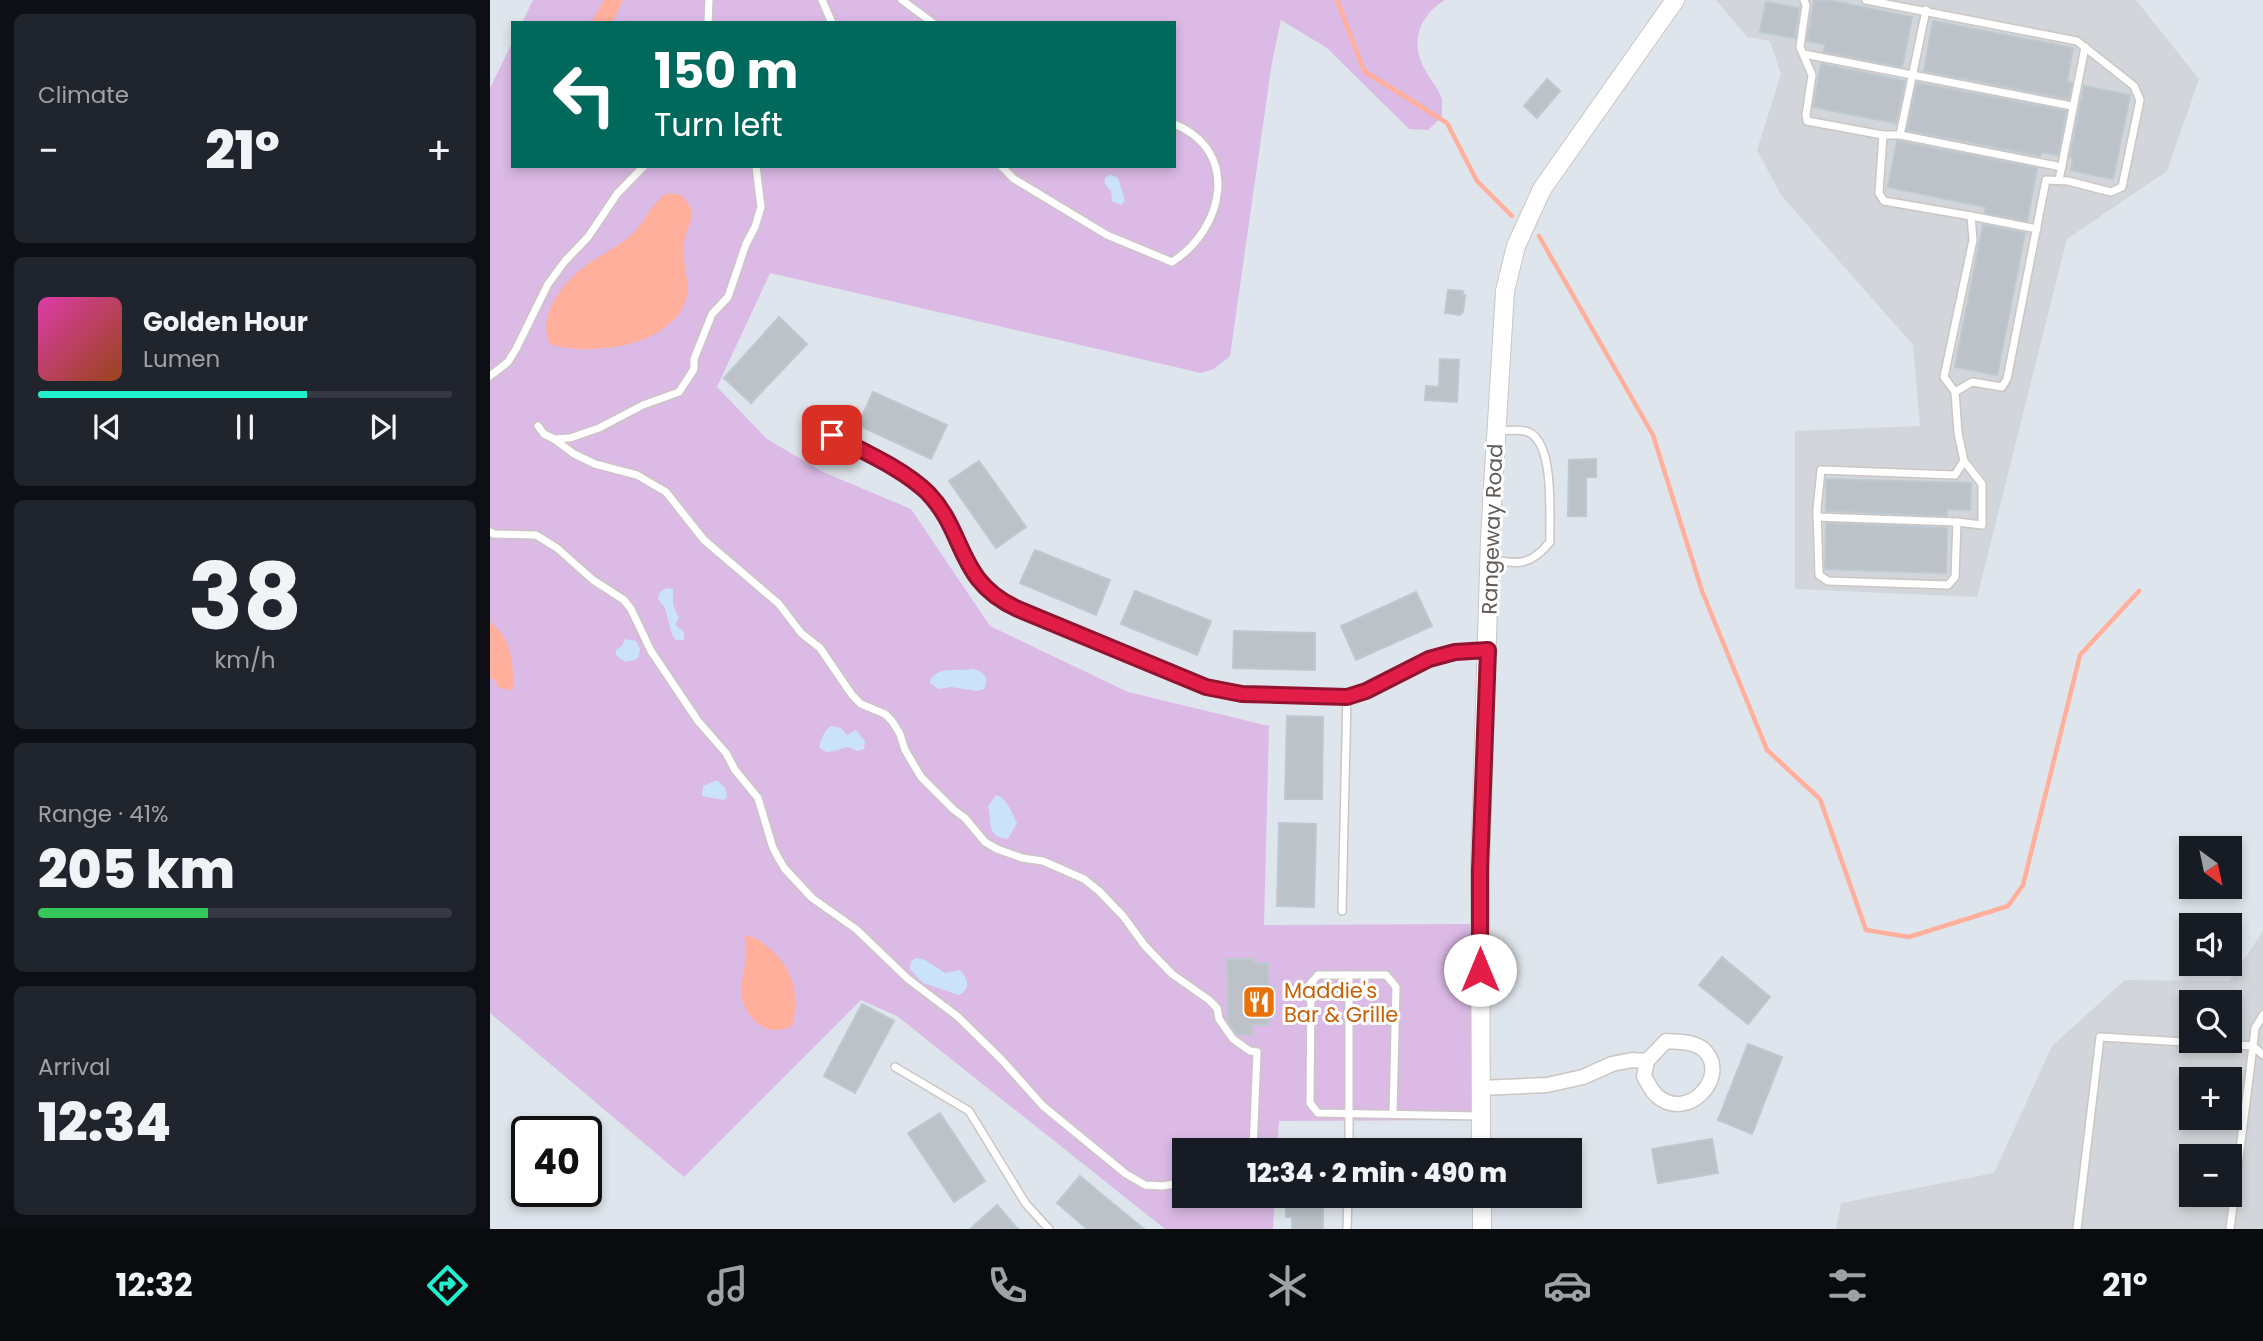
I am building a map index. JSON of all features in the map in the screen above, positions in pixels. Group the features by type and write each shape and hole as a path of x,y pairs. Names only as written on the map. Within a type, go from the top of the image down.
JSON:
{"street":[{"name":"Rangeway Road","path":"1481,1138 1480,870 1490,560 1504,291 1523,226 1542,189 1675,0"},
{"path":"1666,1041 1688,1042 1704,1050 1712,1066 1709,1084 1698,1099 1685,1104 1667,1102 1654,1094 1644,1076 1647,1061 1666,1041"},
{"path":"1480,1088 1547,1085 1583,1077 1612,1063 1647,1061"},
{"path":"1482,1208 1482,1229"}],"lane":[{"path":"708,21 709,0"},
{"path":"822,0 831,21"},
{"path":"902,0 930,21"},
{"path":"1804,0 1806,5 1800,47 1812,75 1807,121 1883,135 1900,135 2062,167"},
{"path":"1866,0 2077,41 2134,86 2140,100 2122,187 2111,192 2059,180 2046,180 2007,379 2002,387 1972,382 1955,392"},
{"path":"1900,135 1926,10"},
{"path":"2059,180 2085,47"},
{"path":"1804,54 2072,106"},
{"path":"1003,168 1014,179 1107,235 1172,262 1185,253 1203,233 1214,208 1218,185 1211,150 1196,134 1176,125"},
{"path":"1883,135 1879,193 1884,201 2037,229"},
{"path":"490,376 508,362 548,284 588,237 617,194 642,168"},
{"path":"554,439 570,438 599,428 643,405 679,392 694,369 694,359 712,314 728,298 746,244 755,227 761,207 756,168"},
{"path":"1817,517 1982,525 1982,484 1964,461 1958,433 1955,392 1944,377 1973,240 1970,216"},
{"path":"811,423 894,469 926,492 940,510 978,580 995,597 1206,687 1242,694 1347,697 1366,691 1429,659 1455,652 1488,650"},
{"path":"538,426 544,434 585,459 637,475 666,492 704,540 779,604 801,633 820,648 852,695 861,704 885,714 892,721 921,777 965,818 985,842 1021,858 1043,861 1084,880 1123,916 1145,946 1172,974 1209,1000 1217,1008 1219,1019 1233,1039 1250,1051 1257,1052 1253,1138"},
{"path":"1490,560 1517,564 1538,556 1550,542 1548,478 1545,455 1538,439 1525,430 1496,431"},
{"path":"1957,522 1955,577 1948,584 1828,581 1819,575 1817,517 1821,470 1955,475 1964,461"},
{"path":"490,532 536,535 556,548 593,580 624,600 651,651 698,721 726,753 735,770 758,798 773,848 785,869 812,898 856,929 908,979 957,1016 1043,1105 1126,1174 1145,1185 1172,1184"},
{"path":"1342,911 1347,697"},
{"path":"1393,1114 1396,986 1386,975 1318,975 1311,982 1310,1103 1318,1113 1481,1116"},
{"path":"1349,975 1349,1138"},
{"path":"2230,1229 2255,1028 2263,1015"},
{"path":"2077,1229 2100,1037 2253,1046 2263,1055"},
{"path":"895,1067 969,1111 1026,1204 1049,1229"},
{"path":"1347,1229 1348,1208"}],"shaded area":[{"path":"533,0 1445,0 1424,20 1418,37 1419,56 1442,100 1442,117 1428,130 1409,129 1327,48 1281,20 1272,62 1230,356 1214,369 1201,373 770,273 717,387 767,439 823,472 911,509 990,626 1128,692 1269,726 1264,925 1472,924 1476,1120 1279,1121 1278,1138 1172,1138 1172,1208 1274,1208 1273,1229 1165,1229 897,1016 861,1000 684,1177 490,1013 490,88 511,45 511,168 1176,168 1176,21 523,21"},
{"path":"604,0 623,0 613,21 592,21"},
{"path":"1716,0 2136,0 2199,79 2167,171 2067,239 1977,597 1795,589 1795,431 1920,426 1913,345 1781,195 1757,150 1781,74 1770,41 1747,37"},
{"path":"667,193 681,195 692,214 683,251 687,296 676,318 645,339 625,345 585,349 550,344 546,324 558,294 572,277 629,237"},
{"path":"490,622 503,635 510,652 513,689 510,690 498,687 490,677"},
{"path":"2263,931 2263,1229 1836,1229 1841,1203 1994,1173 2052,1046 2125,980 2230,981 2233,976 2242,976 2242,963"},
{"path":"744,936 754,938 768,947 789,974 795,993 792,1026 777,1030 768,1029 759,1025 747,1010 741,990 746,958"}],"sand":[{"path":"1109,174 1118,178 1125,201 1121,205 1112,201 1111,191 1105,184 1105,178"},
{"path":"666,588 673,589 673,605 679,618 675,625 684,632 684,640 676,640 672,635 665,608 658,599 659,593"},
{"path":"625,639 636,641 640,648 639,656 635,660 625,662 616,655 616,650 622,646"},
{"path":"972,669 985,676 984,689 938,689 929,682 942,671"},
{"path":"831,726 841,728 847,735 856,730 865,741 864,749 858,751 848,747 829,752 822,750 819,747 822,738"},
{"path":"715,781 726,789 727,797 724,800 702,796 703,786"},
{"path":"996,795 1006,803 1017,823 1008,839 996,835 991,828 988,806"},
{"path":"916,958 925,960 945,973 959,970 965,976 966,990 959,995 923,983 910,969 911,961"}],"building":[{"path":"1814,0 1827,0 1912,17 1902,67 1824,52 1825,44 1807,41"},
{"path":"1766,2 1799,8 1795,38 1760,32"},
{"path":"1933,21 2073,48 2067,82 2072,83 2069,99 1924,71"},
{"path":"1821,64 1905,81 1896,123 1813,107"},
{"path":"1547,79 1560,91 1537,118 1524,106"},
{"path":"1917,83 2066,111 2058,155 2041,152 2040,156 1907,130"},
{"path":"2084,86 2130,95 2113,179 2071,170 2073,158 2070,157"},
{"path":"1897,141 2037,168 2027,221 1985,213 1986,207 1888,187"},
{"path":"1983,225 2025,233 1997,375 1955,367"},
{"path":"1448,290 1463,291 1462,295 1465,295 1463,312 1460,315 1445,313"},
{"path":"779,317 807,344 751,403 724,378"},
{"path":"1440,359 1459,360 1457,402 1425,400 1426,386 1439,387"},
{"path":"873,392 947,425 931,459 858,425"},
{"path":"1596,459 1596,477 1586,477 1586,516 1568,516 1569,460"},
{"path":"979,461 1026,527 996,548 949,481"},
{"path":"1826,479 1971,483 1970,510 1947,509 1947,516 1826,511"},
{"path":"1826,523 1947,528 1946,573 1825,569"},
{"path":"1035,550 1110,580 1096,615 1020,583"},
{"path":"1135,591 1211,621 1197,655 1121,624"},
{"path":"1416,592 1432,626 1356,660 1341,626"},
{"path":"1234,631 1315,633 1315,670 1233,668"},
{"path":"1287,716 1323,717 1322,799 1285,799"},
{"path":"1279,823 1316,824 1314,907 1277,906"},
{"path":"1722,957 1770,997 1748,1024 1699,985"},
{"path":"1227,959 1254,959 1253,964 1268,963 1269,987 1274,987 1274,1001 1268,1001 1269,1025 1252,1025 1252,1035 1237,1034 1228,1021"},
{"path":"862,1004 894,1021 855,1093 824,1076"},
{"path":"1748,1044 1782,1057 1752,1134 1718,1120"},
{"path":"940,1113 985,1181 954,1202 908,1133"},
{"path":"1712,1139 1718,1173 1658,1183 1652,1149"},
{"path":"1080,1176 1144,1229 1087,1229 1057,1203"},
{"path":"997,1205 1018,1229 970,1229"},
{"path":"1286,1208 1323,1208 1323,1229 1292,1229 1292,1217 1286,1217"}],"waterway":[{"path":"1337,0 1364,71 1447,123 1477,181 1512,216"},
{"path":"1539,236 1653,435 1702,591 1767,750 1820,799 1866,930 1909,937 2008,906 2023,885 2080,655 2139,591"}],"place":[{"name":"Maddie's Bar & Grille","path":"1259,1002"}],"route":[{"path":"832,435 894,469 926,492 940,510 970,568 995,597 1206,687 1226,693 1347,697 1366,691 1441,655 1488,650 1480,870 1480,970"}]}
